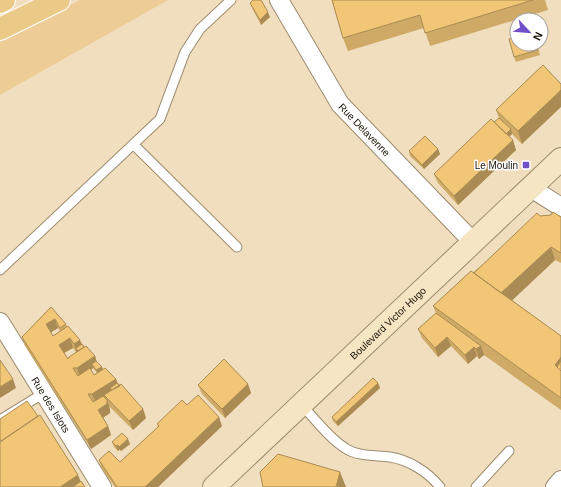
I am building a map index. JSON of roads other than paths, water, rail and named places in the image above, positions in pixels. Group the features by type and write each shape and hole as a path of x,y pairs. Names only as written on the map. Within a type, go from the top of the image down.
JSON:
{"main road":[{"path":"0,2 4,0"},
{"path":"0,29 59,0"},
{"name":"Boulevard Victor Hugo","path":"214,487 561,159"}],"street":[{"name":"Rue Delavenne","path":"279,0 340,104 473,242"},
{"path":"531,188 561,207"},
{"name":"Rue des Islots","path":"0,322 102,487"},
{"path":"555,487 561,480"}],"lane":[{"path":"0,270 160,119 185,52 200,29 232,0"},
{"path":"134,145 237,247"},
{"path":"0,420 44,393"},
{"path":"301,404 346,449 364,455 392,457 416,466 435,481 440,487"},
{"path":"476,487 509,450"}],"place":[{"name":"Le Moulin","path":"526,165"}]}
